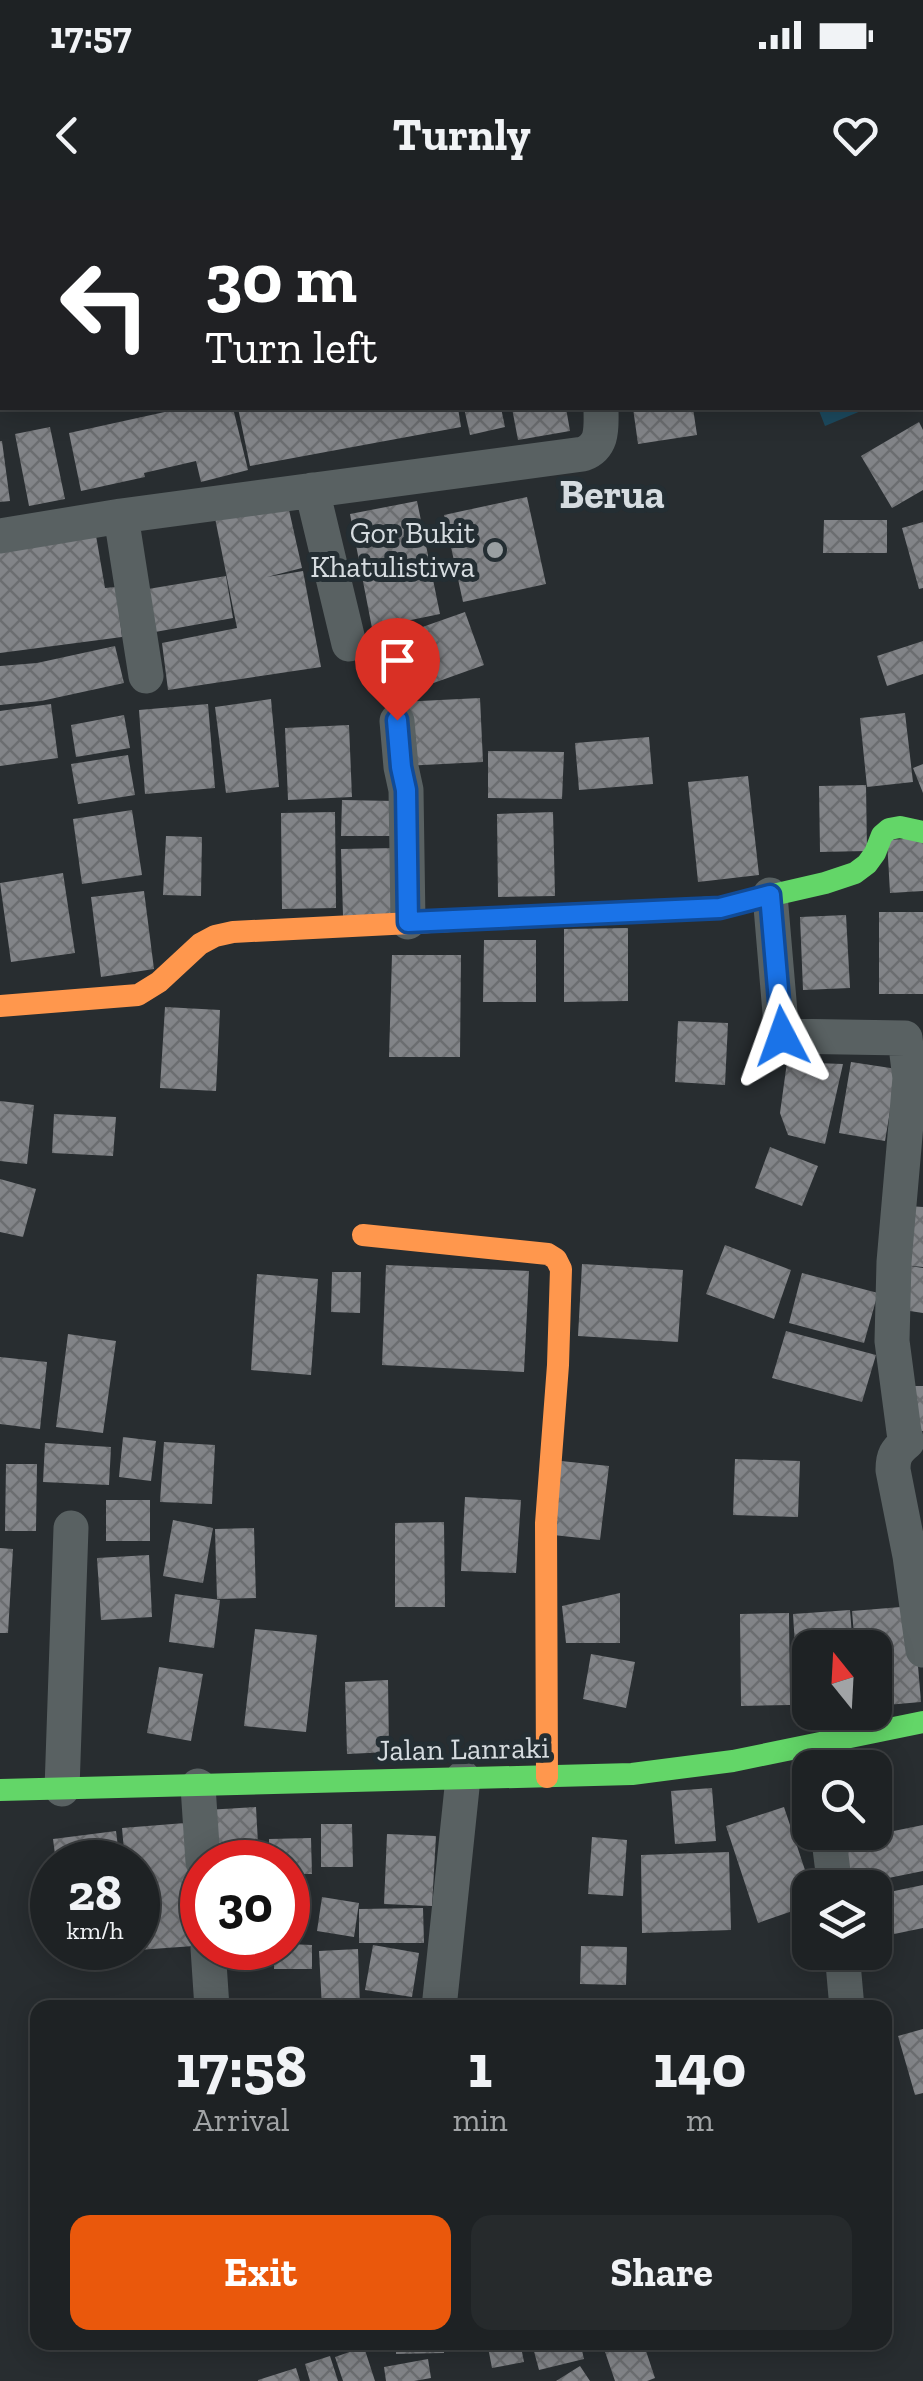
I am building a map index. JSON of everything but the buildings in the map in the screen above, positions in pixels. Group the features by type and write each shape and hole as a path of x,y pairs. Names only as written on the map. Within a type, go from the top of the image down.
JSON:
{"street":[{"path":"0,536 583,454 593,451 599,442 601,410"},
{"path":"312,490 349,644"},
{"path":"121,516 146,676"},
{"path":"397,720 406,790 408,922"},
{"path":"0,1006 138,995 165,978 200,944 233,932 720,908 854,873 867,864 889,829 923,832"},
{"path":"770,895 782,1036 905,1038 910,1078 912,1186 894,1262 892,1341 904,1432 915,1446 896,1450 893,1470 923,1650"},
{"path":"363,1235 548,1254 561,1269 546,1523 547,1777"},
{"path":"62,1788 71,1528"},
{"name":"Jalan Lanraki","path":"837,1750 923,1722"},
{"name":"Jalan Lanraki","path":"0,1790 632,1774 792,1758"},
{"path":"440,2000 464,1778"},
{"path":"198,1786 202,1840"},
{"path":"209,1970 211,2000"},
{"path":"844,1970 846,2000"}],"green space":[{"path":"819,410 863,410 825,426"}],"traffic: fast":[{"path":"607,913 721,907 825,883 855,873 867,864 889,829 923,832"},
{"path":"0,1790 632,1774 733,1761 923,1722"}],"traffic: slow":[{"path":"0,1006 138,995 159,982 200,944 233,932 607,913"},
{"path":"363,1235 548,1254 561,1269 546,1523 547,1777"}],"place":[{"name":"Gor Bukit Khatulistiwa","path":"495,550"}],"district":[{"name":"Berua","path":"612,494"}],"route":[{"path":"397,720 406,790 408,922 720,908 770,895 782,1036"}]}
